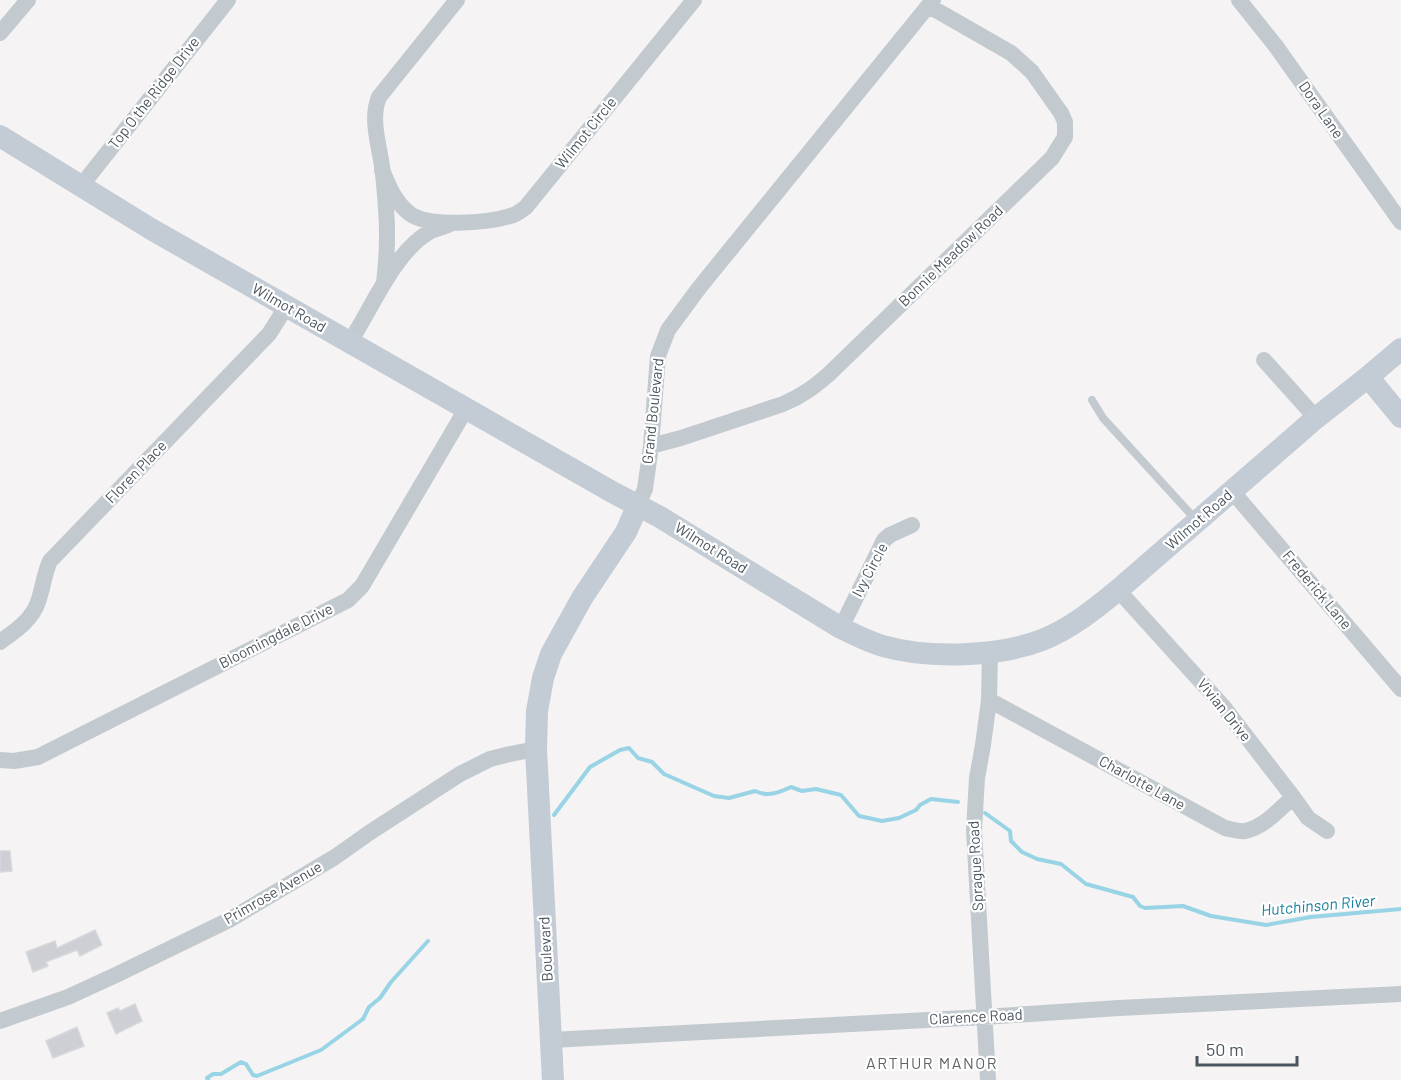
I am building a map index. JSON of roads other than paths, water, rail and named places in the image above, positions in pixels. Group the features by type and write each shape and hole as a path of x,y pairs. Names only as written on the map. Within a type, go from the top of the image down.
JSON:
{"street":[{"path":"0,33 26,0"},
{"name":"Top O the Ridge Drive","path":"81,186 228,0"},
{"name":"Wilmot Circle","path":"384,283 387,219 375,114 376,104 457,0"},
{"name":"Wilmot Circle","path":"382,170 392,195 408,212 425,221 453,223 510,216 526,207 694,0"},
{"name":"Dora Lane","path":"1239,0 1275,45 1401,222"},
{"name":"Bonnie Meadow Road","path":"651,446 783,404 810,391 1052,158 1062,143 1065,137 1065,122 1032,72 1011,53 931,3"},
{"name":"Grand Boulevard","path":"539,819 537,711 543,678 551,654 582,598 626,532 645,489 658,356 668,330 699,288 931,3"},
{"name":"Wilmot Road","path":"0,136 151,229 286,307 660,517 841,628 884,646 905,651 942,654 990,652 1023,646 1054,635 1097,607 1118,590 1316,418 1401,349"},
{"name":"Wilmot Circle","path":"350,343 384,283 403,256 431,231 453,223"},
{"name":"Floren Place","path":"0,642 28,619 35,609 50,561 269,334 286,307"},
{"path":"1264,360 1316,418"},
{"path":"1368,377 1401,417"},
{"name":"Bloomingdale Drive","path":"0,760 14,761 38,757 348,600 362,586 466,409"},
{"name":"Frederick Lane","path":"1232,491 1401,689"},
{"name":"Ivy Circle","path":"841,628 884,540 912,525"},
{"name":"Vivian Drive","path":"1118,590 1222,705 1308,818 1327,831"},
{"name":"Sprague Road","path":"988,1080 974,830 977,778 989,700 990,652"},
{"name":"Charlotte Lane","path":"989,700 1225,828 1238,831 1255,828 1293,797"},
{"name":"Primrose Avenue","path":"0,1021 68,997 229,920 336,857 460,774 490,759 536,749"},
{"name":"Boulevard","path":"539,819 553,1080"},
{"name":"Clarence Road","path":"551,1040 1401,994"}],"lane":[{"path":"1092,400 1103,418 1198,522"}],"waterway":[{"name":"Hutchinson River","path":"554,815 590,767 620,750 629,748 638,758 652,762 664,774 714,796 729,798 755,791 773,794 791,787 802,791 816,789 841,795 859,816 882,821 899,818 916,810 931,799 958,802"},
{"name":"Hutchinson River","path":"985,813 1010,831 1011,841 1022,852 1037,859 1061,864 1086,884 1133,897 1140,906 1145,908 1183,906 1211,916 1266,925 1311,917 1401,909"},
{"name":"Hutchinson River","path":"208,1080 207,1078 213,1074 221,1074 241,1062 246,1064 253,1075 257,1076 321,1050 363,1019 369,1007 380,998 391,982 428,941"}],"district":[{"name":"ARTHUR MANOR","path":"932,1063"}]}
